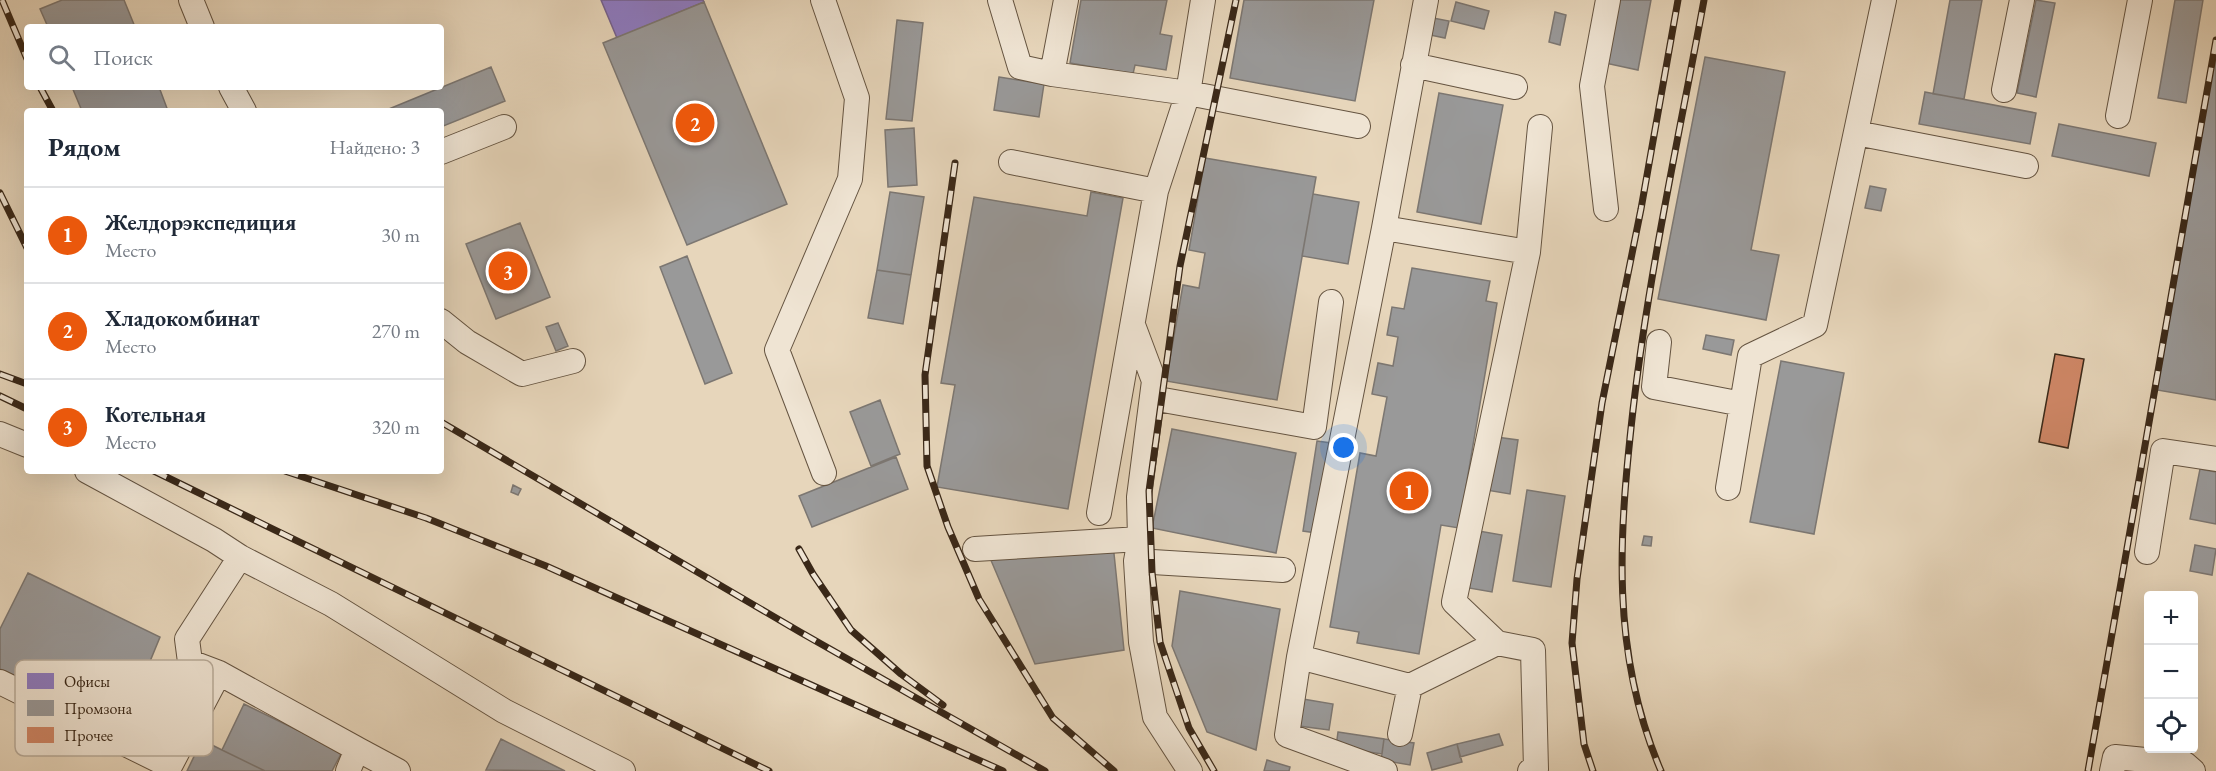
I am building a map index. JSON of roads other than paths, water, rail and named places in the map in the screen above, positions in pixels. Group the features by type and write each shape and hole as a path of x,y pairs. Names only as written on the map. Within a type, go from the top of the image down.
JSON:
{"street":[{"path":"191,0 201,24"},
{"path":"823,0 857,98 850,179 777,350 824,473"},
{"path":"1000,0 1020,67 1052,74 1188,93 1358,126"},
{"path":"1052,74 1066,0"},
{"path":"1099,513 1156,191 1188,93 1203,0"},
{"path":"1385,771 1287,735 1299,657 1384,228 1426,0"},
{"path":"1605,209 1592,86 1608,0"},
{"path":"1728,488 1750,356 1815,326 1884,0"},
{"path":"2004,90 2022,0"},
{"path":"2118,117 2140,0"},
{"path":"1413,65 1515,87"},
{"path":"233,90 242,108"},
{"path":"444,151 504,127"},
{"path":"1530,771 1536,769 1533,650 1497,643 1454,602 1528,252 1540,127"},
{"path":"1856,133 2026,166"},
{"path":"1011,162 1156,191"},
{"path":"1384,228 1528,252"},
{"path":"1152,398 1314,428 1331,302"},
{"path":"444,323 467,342 522,374 573,361"},
{"path":"1133,324 1154,381 1139,498 1141,642 1155,717 1190,771"},
{"path":"1659,342 1654,387 1742,404"},
{"path":"0,434 24,444"},
{"path":"2147,552 2163,451 2216,459"},
{"path":"93,474 203,534 240,557 331,604 504,711 623,771"},
{"path":"975,549 1138,550 1284,570"},
{"path":"190,660 187,639 240,557"},
{"path":"1299,657 1410,686 1497,643"},
{"path":"213,671 352,760 398,771"},
{"path":"213,685 219,673"},
{"path":"0,682 15,690"},
{"path":"1400,734 1410,686"},
{"path":"144,756 169,769"},
{"path":"2112,771 2115,757 2185,764 2193,771"}],"railway":[{"path":"2,0 24,52"},
{"path":"1214,771 1189,728 1160,642 1152,572 1149,491 1180,266 1236,0"},
{"path":"1593,771 1584,744 1572,643 1577,579 1602,403 1641,209 1678,0"},
{"path":"1661,771 1633,682 1626,637 1622,548 1624,502 1633,410 1647,307 1704,0"},
{"path":"2088,771 2216,40"},
{"path":"42,90 51,108"},
{"path":"955,163 925,375 927,466 948,527 979,599 1053,718 1114,771"},
{"path":"0,193 24,242"},
{"path":"0,374 24,383"},
{"path":"0,396 24,408"},
{"path":"444,424 800,632 1045,771"},
{"path":"160,474 769,771"},
{"path":"294,474 426,518 546,566 1003,771"},
{"path":"799,549 851,630 901,674 943,705"}],"place":[{"name":"Хладокомбинат","path":"695,123"},
{"name":"Котельная","path":"508,271"},
{"name":"Желдорэкспедиция","path":"1409,491"}]}
